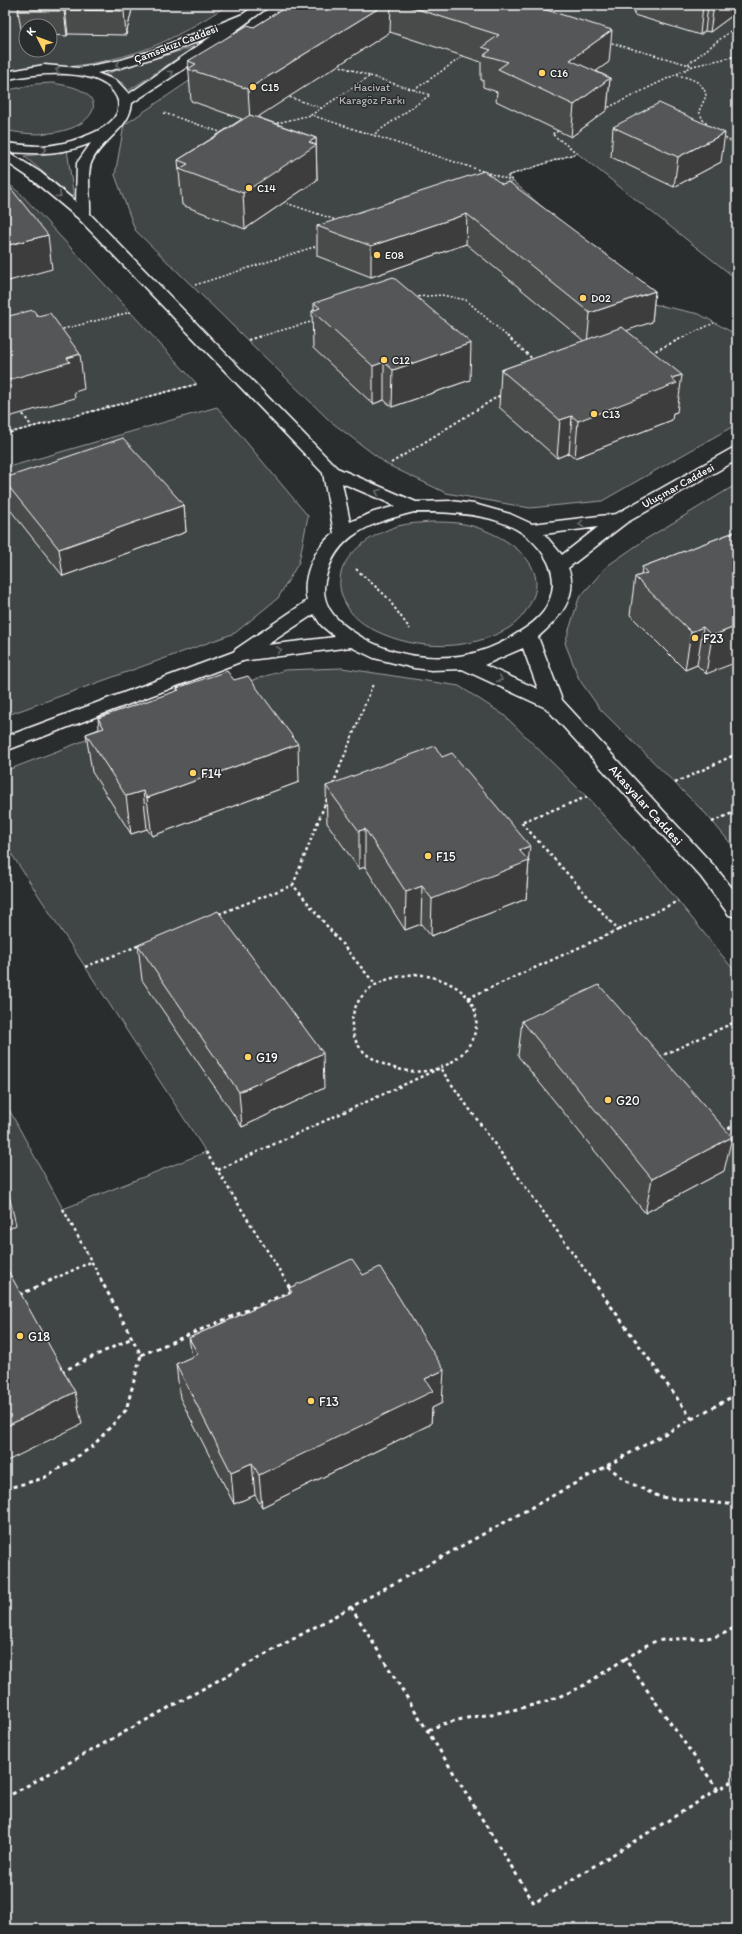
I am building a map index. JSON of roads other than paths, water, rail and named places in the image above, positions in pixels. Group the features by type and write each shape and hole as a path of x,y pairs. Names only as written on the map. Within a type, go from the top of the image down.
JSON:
{"main road":[{"name":"Çamsakızı Caddesi","path":"126,101 172,72 246,17 265,5"},
{"name":"Çamsakızı Caddesi","path":"82,72 123,64 159,53 246,17"},
{"path":"5,72 50,69 82,72 104,79 120,90 126,101 124,115 108,131 84,163 84,215"},
{"path":"5,76 21,71"},
{"path":"5,147 43,150 73,145 108,131"},
{"path":"5,156 35,175 84,215 331,472 414,507"},
{"name":"Uluçınar Caddesi","path":"620,519 737,453"},
{"path":"331,472 343,533"},
{"path":"414,507 456,507 476,510 514,522 529,530 548,549 559,566 563,584 553,612 528,636 502,651 464,663 438,663 399,659 352,642 331,625 316,604 314,591 316,570 323,553 343,533 377,516 414,507"},
{"path":"529,530 620,519"},
{"path":"559,566 620,519"},
{"path":"5,744 241,655 316,604"},
{"path":"528,636 553,703"},
{"path":"241,655 352,642"},
{"path":"464,663 553,703"},
{"name":"Akasyalar Caddesi","path":"553,703 708,872 737,909"}],"place":[{"name":"C16","path":"542,73"},
{"name":"C15","path":"253,87"},
{"name":"C14","path":"249,188"},
{"name":"E08","path":"377,255"},
{"name":"D02","path":"583,298"},
{"name":"C12","path":"384,360"},
{"name":"C13","path":"594,414"},
{"name":"F23","path":"695,638"},
{"name":"F14","path":"193,773"},
{"name":"F15","path":"428,856"},
{"name":"G19","path":"248,1057"},
{"name":"G20","path":"608,1100"},
{"name":"G18","path":"20,1336"},
{"name":"F13","path":"311,1401"}],"park label":[{"name":"Hacivat Karagöz Parkı","path":"372,93"}]}
